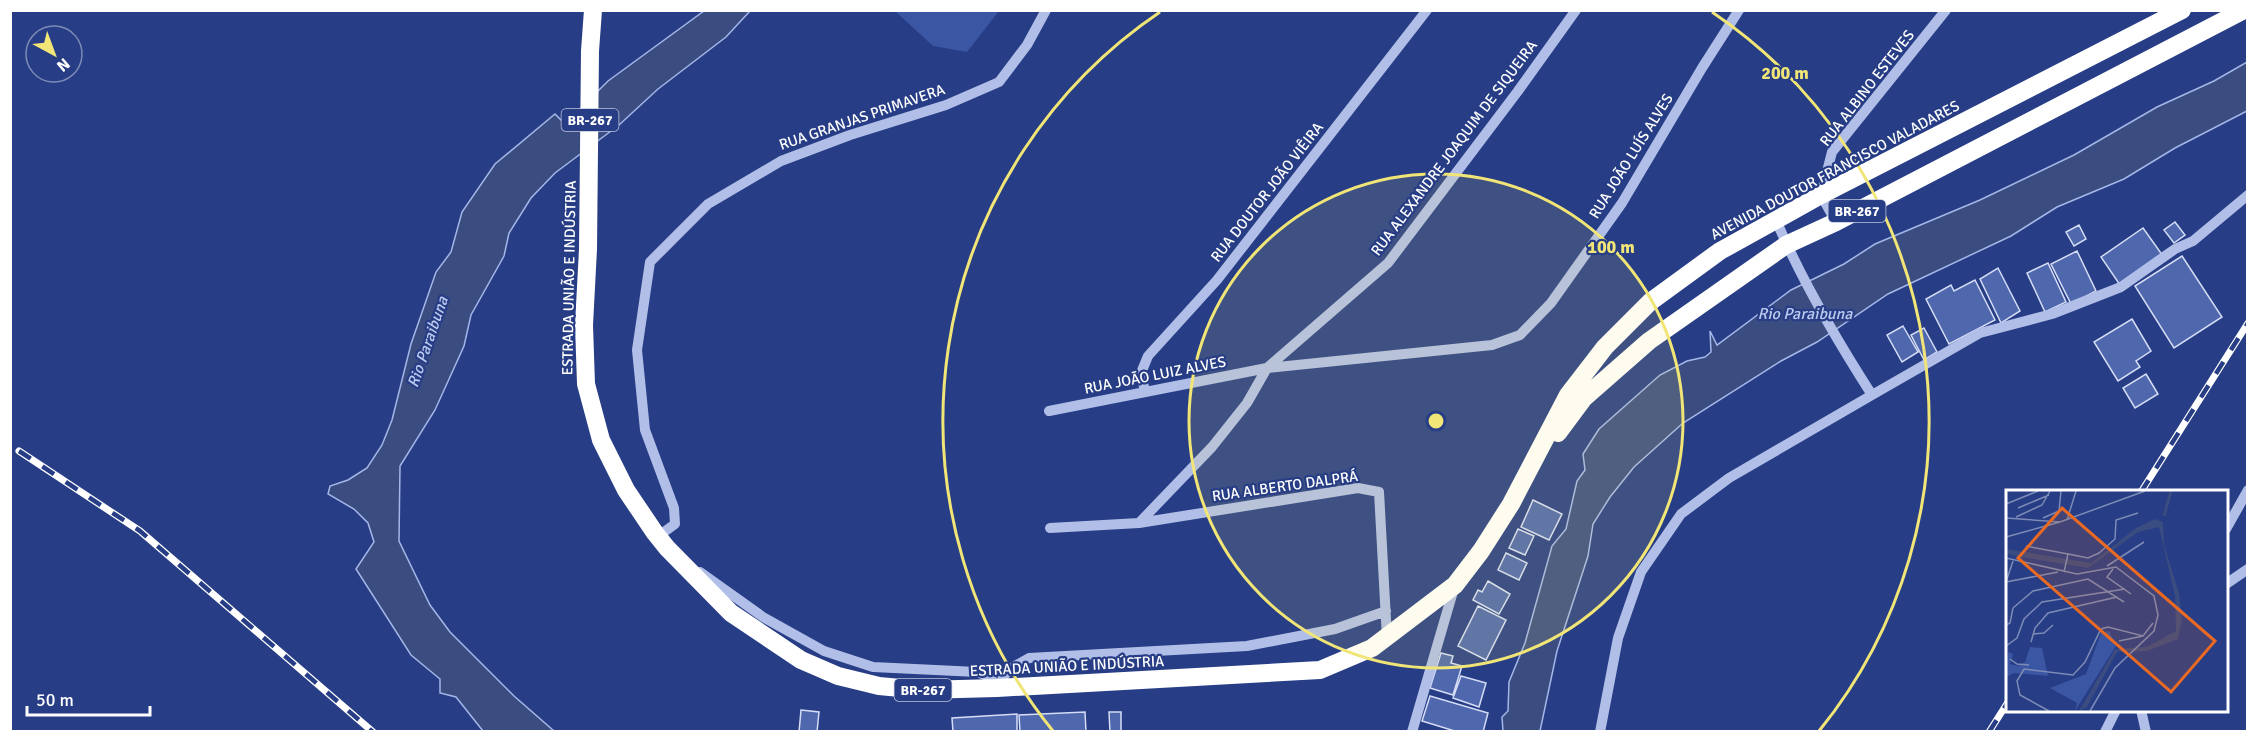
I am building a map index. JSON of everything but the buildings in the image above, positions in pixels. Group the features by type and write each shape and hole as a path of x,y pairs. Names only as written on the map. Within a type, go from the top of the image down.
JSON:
{"highway":[{"name":"ESTRADA UNIÃO E INDÚSTRIA","path":"593,10 590,51 589,189 584,325 586,384 601,440 626,490 667,548 731,613 801,660 838,676 879,686 908,688 997,688 1320,670 1372,648 1455,585 1487,542 1511,504 1522,480"},
{"name":"AVENIDA DOUTOR FRANCISCO VALADARES","path":"1522,480 1568,395 1629,321 1650,302 1720,251 1821,195 2182,10"},
{"name":"BR-267","path":"1522,480 1584,398 1623,363 1686,314 1786,245 1836,222 2244,10"}],"street":[{"name":"RUA GRANJAS PRIMAVERA","path":"655,533 664,532 675,524 674,508 645,430 637,350 650,262 708,204 781,161 850,135 946,105 999,82 1027,45 1046,10"},
{"name":"RUA DOUTOR JOÃO VIÊIRA","path":"1145,392 1141,373 1148,356 1217,280 1426,10"},
{"name":"RUA ALEXANDRE JOAQUIM DE SIQUEIRA","path":"1267,368 1388,263 1576,10"},
{"name":"RUA JOÃO LUÍS ALVES","path":"1267,368 1492,345 1520,335 1551,303 1622,203 1739,10"},
{"name":"RUA ALBINO ESTEVES","path":"1821,195 1832,152 1947,10"},
{"path":"1821,195 1836,222"},
{"path":"1600,732 1618,638 1641,572 1681,514 1729,478 1980,333 2052,314 2121,287 2175,249 2193,241 2247,195"},
{"path":"1776,220 1800,272 1847,357 1872,394"},
{"name":"RUA JOĀO LUIZ ALVES","path":"1048,411 1267,368"},
{"path":"1139,523 1212,447 1247,403 1267,368"},
{"name":"RUA ALBERTO DALPRÁ","path":"1050,528 1139,523 1358,488 1379,492 1387,638"},
{"path":"2228,525 2247,490"},
{"path":"667,548 763,617 824,651 873,667 977,672 990,677 997,688 1008,670 1029,658 1247,646 1335,629 1386,611"},
{"path":"2228,583 2247,569"},
{"path":"1412,732 1455,585"},
{"path":"908,688 909,669"},
{"path":"2105,732 2115,712"},
{"path":"2141,712 2146,732"}],"shaded area":[{"path":"895,11 999,11 967,52 933,46"}],"water":[{"name":"Rio Paraibuna","path":"704,11 750,11 726,37 658,89 619,125 555,173 531,198 509,233 504,256 471,315 464,346 435,410 400,466 399,541 430,605 450,632 514,696 554,731 483,731 456,697 440,693 440,679 411,655 356,569 374,542 368,523 354,509 328,494 330,486 348,480 367,468 382,445 392,420 411,344 436,272 451,252 462,212 495,164 555,114 563,122 571,118 608,81"},
{"name":"Rio Paraibuna","path":"2247,62 2247,111 2175,148 2124,179 2057,207 2011,236 1888,294 1817,342 1781,361 1683,423 1634,467 1610,497 1593,524 1588,556 1557,651 1540,731 1503,731 1502,717 1508,711 1509,682 1525,643 1552,546 1566,529 1577,481 1585,470 1583,454 1599,429 1660,375 1687,361 1705,357 1711,352 1710,331 1717,345 1791,290 1844,264 1875,244 1980,200 2074,155 2157,107 2214,81"}],"railway":[{"path":"2142,490 2248,323"},
{"path":"19,451 140,531 373,732"},
{"path":"1989,732 2006,705"}]}
